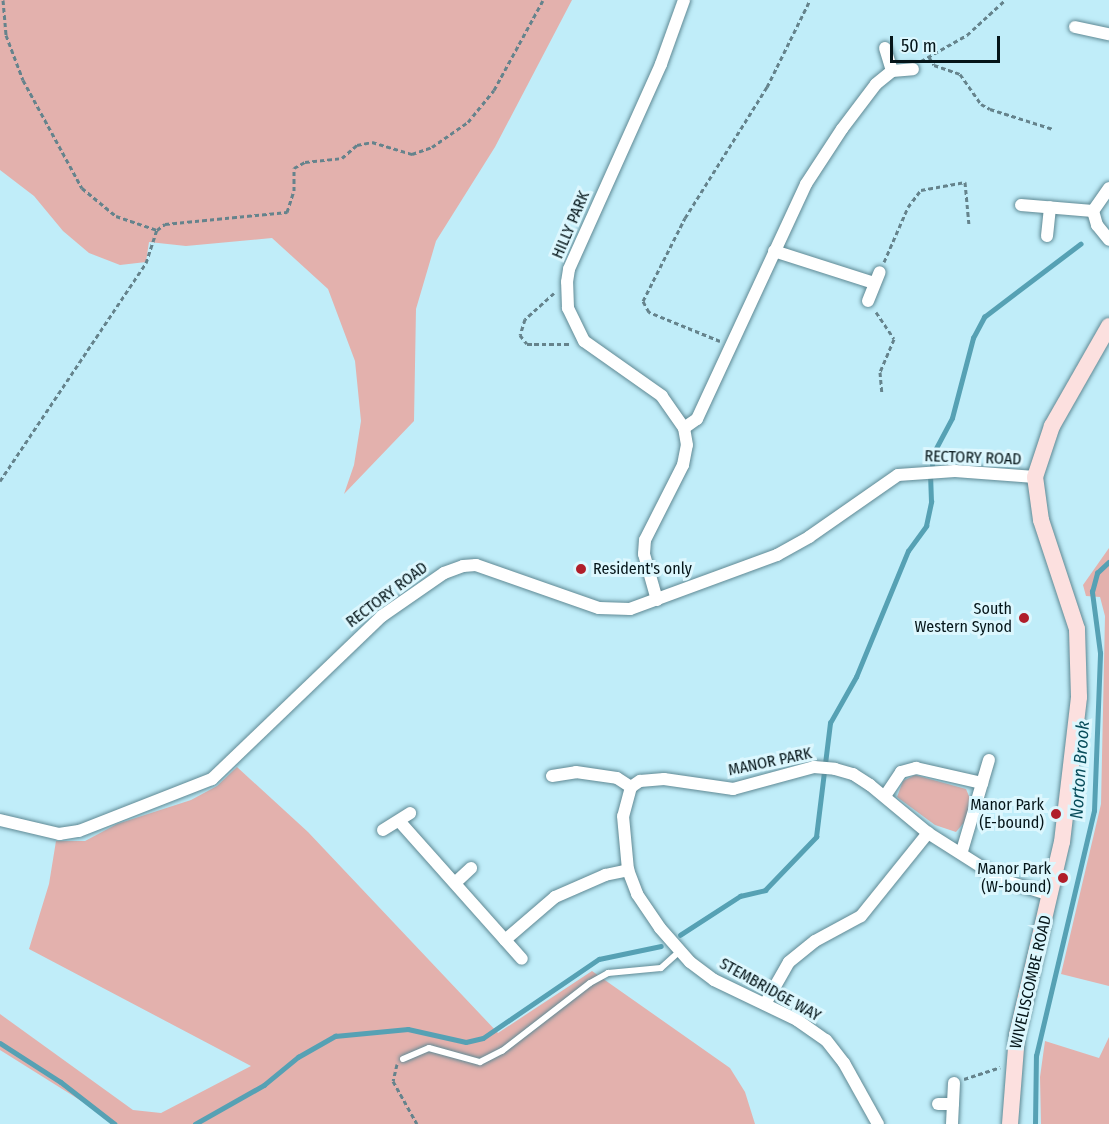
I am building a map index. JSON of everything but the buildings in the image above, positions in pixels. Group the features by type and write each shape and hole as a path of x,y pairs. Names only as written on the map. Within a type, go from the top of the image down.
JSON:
{"main road":[{"name":"WIVELISCOMBE ROAD","path":"1010,1124 1017,1035 1051,894 1072,778 1079,662 1072,608 1041,520 1035,477 1052,426 1108,331"}],"street":[{"name":"HILLY PARK","path":"684,0 661,64 569,269 567,291 572,320 582,338 592,349 662,396 684,428"},
{"path":"1075,27 1109,34"},
{"path":"885,48 892,71"},
{"path":"657,600 644,554 645,540 683,465 687,445 684,428 698,419 730,345 806,184 842,129 876,84 892,71 913,69"},
{"path":"1093,211 1109,188"},
{"path":"1021,204 1093,211"},
{"path":"1047,236 1050,207"},
{"path":"1093,211 1097,225 1109,240"},
{"path":"774,251 877,278 868,301"},
{"name":"RECTORY ROAD","path":"0,820 59,834 69,833 212,779 382,616 444,573 463,566 484,568 599,608 630,609 777,555 898,476 955,471 1035,477"},
{"path":"962,851 989,760"},
{"name":"MANOR PARK","path":"631,787 640,781 658,779 733,789 814,767 835,769 853,774 885,796 928,833 962,851 1002,880 1051,894"},
{"path":"885,796 901,772 916,768 982,783"},
{"path":"552,776 576,772 617,778 631,787"},
{"name":"STEMBRIDGE WAY","path":"631,787 623,816 628,870 637,894 680,951 714,980 765,1004 826,1040 844,1063 878,1124"},
{"path":"382,830 400,822 410,813"},
{"path":"400,822 522,959"},
{"path":"765,1004 789,962 816,941 861,916 928,833"},
{"path":"455,883 471,868"},
{"path":"505,940 537,909 555,897 605,875 628,870"},
{"path":"952,1124 954,1083"},
{"path":"938,1104 953,1104"}],"lane":[{"path":"403,1059 429,1048 480,1062 502,1051 590,983 608,974 661,968 680,951"}],"path":[{"path":"3,0 6,35 23,80 82,188 116,216 157,230"},
{"path":"0,482 146,263 157,230 165,224 287,212 294,191 294,168 304,162 342,158 357,145 372,142 412,154 432,147 468,122 494,90 543,0"},
{"path":"730,345 649,312 643,302 685,218 767,87 810,0"},
{"path":"913,69 967,35 1005,0"},
{"path":"929,57 934,65 960,74 981,104 1053,129"},
{"path":"877,278 908,207 921,190 965,182 969,225"},
{"path":"567,291 555,292 525,319 520,335 527,344 570,344 582,338"},
{"path":"868,301 894,339 880,372 882,394"},
{"path":"403,1059 392,1078 417,1124"},
{"path":"954,1083 1000,1067 1003,1062"}],"shaded area":[{"path":"0,0 572,0 495,147 436,241 416,309 414,421 344,494 354,465 361,421 355,361 328,289 272,238 186,246 149,242 146,262 120,265 89,253 63,231 34,196 0,170"},
{"path":"1109,548 1109,986 1061,974 1101,804 1105,616 1100,597 1086,596 1083,585"},
{"path":"237,767 308,832 498,1033 592,971 730,1068 745,1092 755,1124 118,1124 0,1050 0,1014 133,1110 161,1113 251,1066 29,949 49,884 56,841 85,841 117,824 191,800 217,786"},
{"path":"915,775 966,789 971,801 966,820 956,832 935,825 897,797 903,781"},
{"path":"1109,1037 1109,1124 1041,1124 1040,1077 1045,1041 1099,1058"}],"waterway":[{"path":"932,465 934,452 952,418 973,338 984,317 1080,244"},
{"path":"680,935 740,896 765,890 816,837 830,723 856,677 908,551 926,526 931,502 930,477"},
{"name":"Norton Brook","path":"1035,1124 1036,1056 1094,811 1100,653 1092,592 1097,573 1109,562"},
{"path":"195,1124 264,1085 298,1057 335,1036 408,1029 466,1042 483,1038 599,959 661,946"},
{"path":"0,1043 61,1082 115,1124"}],"place":[{"name":"Resident's only","path":"581,569"},
{"name":"South Western Synod","path":"1024,618"},
{"name":"Manor Park (E-bound)","path":"1056,814"},
{"name":"Manor Park (W-bound)","path":"1063,878"}]}
